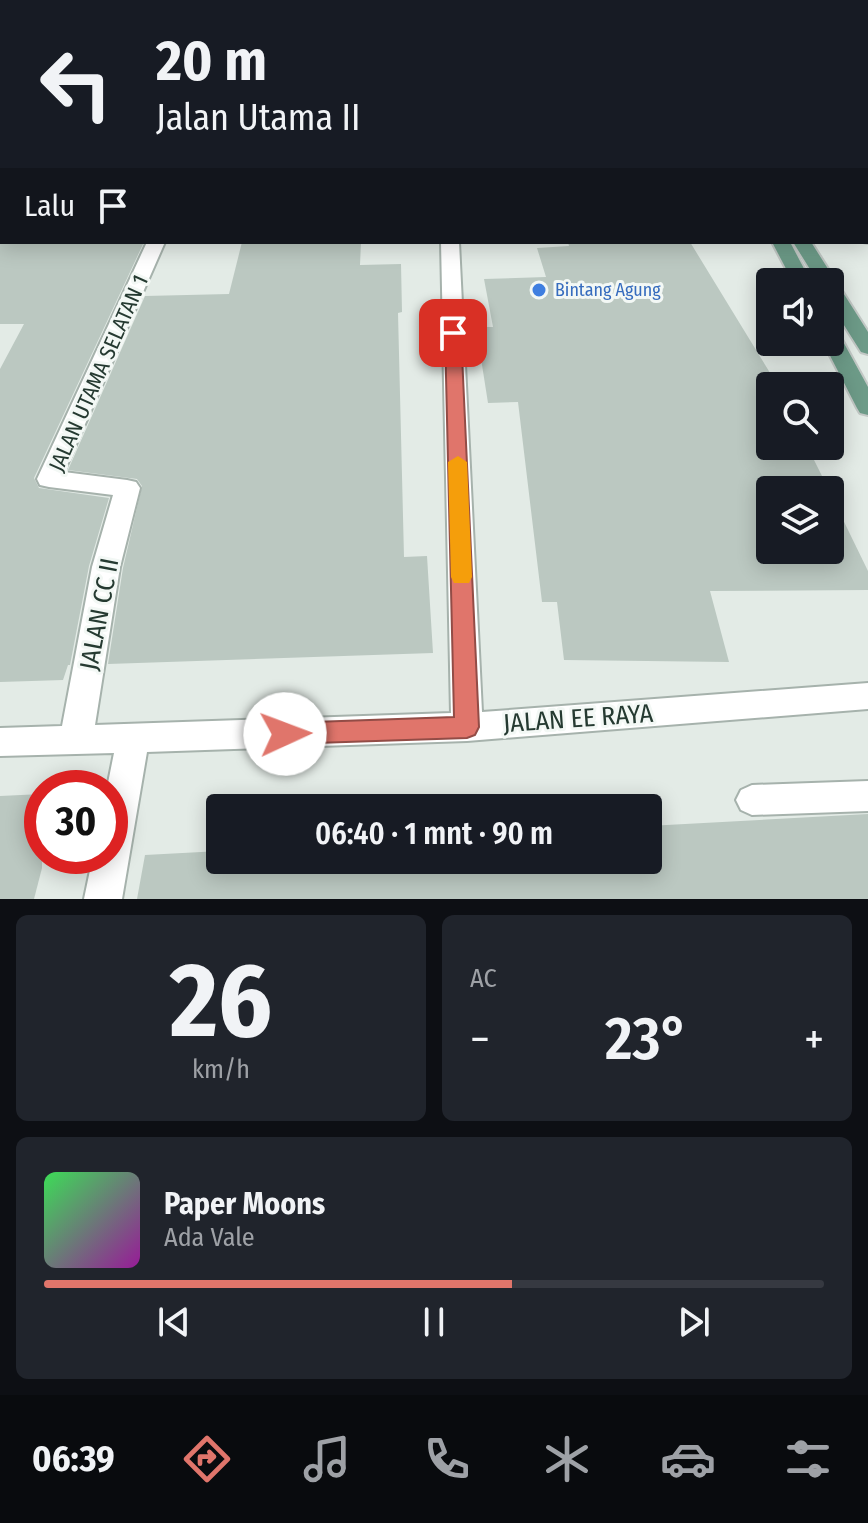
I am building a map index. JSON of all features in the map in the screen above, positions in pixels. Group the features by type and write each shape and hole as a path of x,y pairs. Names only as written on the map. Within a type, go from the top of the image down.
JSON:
{"main road":[{"path":"782,244 795,268"},
{"path":"803,244 819,268"},
{"path":"844,309 868,348"},
{"path":"841,356 868,408"}],"street":[{"name":"JALAN UTAMA SELATAN 1","path":"127,488 49,479 155,244"},
{"path":"450,244 467,727"},
{"name":"JALAN CC II","path":"76,741 106,567 127,488"},
{"name":"JALAN EE RAYA","path":"0,742 467,727 868,696"},
{"path":"103,899 133,739"}],"lane":[{"path":"752,800 868,796"}],"building":[{"path":"0,244 143,244 34,478 39,488 109,498 89,566 70,665 63,680 0,682 0,369 24,324 0,324"},
{"path":"242,244 361,244 360,265 401,264 402,312 398,313 404,557 427,556 433,653 108,664 123,568 142,486 137,479 68,470 145,296 229,294"},
{"path":"568,244 691,244 756,350 756,356 760,356 769,372 756,372 756,460 814,460 822,476 756,476 756,564 844,564 844,522 868,571 868,590 710,591 729,662 564,660 557,602 542,602 518,402 488,403 476,327 493,327 484,279 546,277 537,248"},
{"path":"24,795 24,874 40,874 34,899 0,899 0,796"},
{"path":"868,814 868,899 137,899 145,855 206,852 206,874 662,874 662,825"}],"slow traffic":[{"path":"458,462 461,577"}],"place":[{"name":"Bintang Agung","path":"539,290"}],"route":[{"path":"285,734 467,727 453,333"}]}
